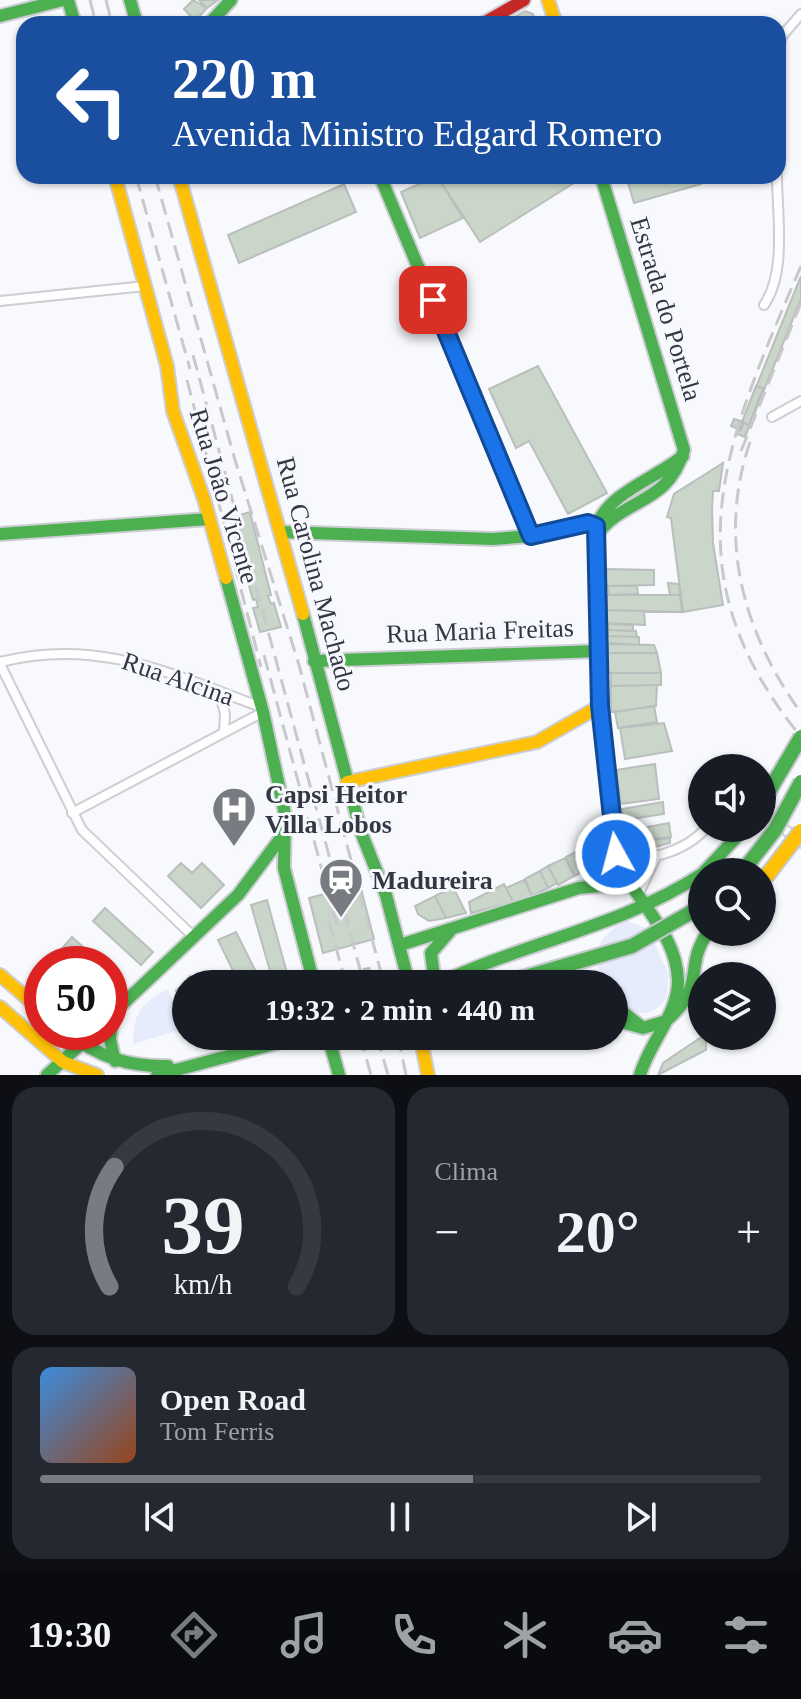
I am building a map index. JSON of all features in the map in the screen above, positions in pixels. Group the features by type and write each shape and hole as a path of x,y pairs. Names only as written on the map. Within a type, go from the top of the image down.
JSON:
{"main road":[{"path":"0,16 66,0"},
{"path":"216,16 231,0"},
{"path":"496,16 524,0"},
{"name":"Rua João Vicente","path":"117,184 167,366 173,411 190,455 262,710 286,831 284,868 310,970"},
{"name":"Rua Carolina Machado","path":"181,184 281,532 347,782 406,970"},
{"path":"383,184 531,536"},
{"name":"Estrada do Portela","path":"596,530 606,506 683,456 603,184"},
{"path":"0,534 209,519"},
{"path":"281,532 447,539 531,536 588,523 596,530 600,706 616,854 662,929 678,980 675,1002 646,1054 640,1075"},
{"name":"Rua Maria Freitas","path":"314,661 599,651"},
{"path":"347,782 537,742 600,706"},
{"path":"776,779 801,737"},
{"path":"753,858 775,830 801,782"},
{"path":"128,999 238,895 286,831"},
{"path":"776,864 801,831"},
{"path":"717,858 732,842"},
{"path":"400,945 579,888 639,894 677,891 688,883"},
{"path":"466,970 565,939 639,894"},
{"path":"554,970 617,953 660,934 688,915"},
{"path":"434,970 431,953 453,929"},
{"path":"628,1024 643,1028 666,1021 693,995 700,946"},
{"path":"0,975 24,996"},
{"path":"0,1007 24,1024"},
{"path":"628,1016 643,1028"},
{"path":"52,1050 63,1062 97,1075"},
{"path":"47,1075 76,1050"},
{"path":"92,1050 138,1067 185,1066"},
{"path":"112,1050 115,1061"},
{"path":"157,1075 247,1050"},
{"path":"331,1050 337,1074"},
{"path":"423,1050 428,1075"}],"street":[{"path":"786,31 801,14"},
{"path":"764,305 772,294 777,262 777,184"},
{"path":"0,301 145,286"},
{"path":"772,417 801,401"},
{"name":"Rua Alcina","path":"0,663 73,652 114,656 219,691 262,710"},
{"path":"0,663 72,813 102,852 194,937"},
{"path":"219,691 225,714 224,731"},
{"path":"72,813 262,710"},
{"path":"776,822 801,843"},
{"path":"616,854 634,859 692,842"},
{"path":"639,894 657,854"}],"shaded area":[{"path":"627,921 648,929 669,975 666,999 654,1010 640,1013 628,1009 628,970 599,970 599,946 617,926"},
{"path":"167,989 172,999 172,1032 133,1044 137,1017 151,1000"}],"building":[{"path":"193,0 207,8 200,16 190,16 184,9"},
{"path":"199,0 218,0 207,8"},
{"path":"525,11 534,16 516,16"},
{"path":"344,184 356,212 239,263 228,235"},
{"path":"419,184 442,184 463,218 420,238 401,192"},
{"path":"442,184 572,184 480,242"},
{"path":"628,184 701,184 634,203"},
{"path":"801,276 801,299 745,437 737,434"},
{"path":"538,366 607,493 568,514 529,441 516,448 489,389"},
{"path":"756,386 763,388 749,425 742,422"},
{"path":"734,419 744,422 741,430 731,426"},
{"path":"723,463 719,491 713,491 712,509 713,543 723,605 683,612 671,518 667,517 674,494"},
{"path":"250,512 271,595 268,596 271,604 274,603 281,627 260,632 253,608 258,607 256,599 253,600 230,518"},
{"path":"606,569 654,570 654,585 606,586"},
{"path":"668,583 679,584 680,595 670,595"},
{"path":"608,586 637,586 638,594 609,595"},
{"path":"606,595 680,595 682,612 607,610"},
{"path":"607,610 644,611 645,625 607,623"},
{"path":"608,624 633,625 633,631 608,630"},
{"path":"608,630 636,631 637,637 607,636"},
{"path":"607,636 639,637 639,645 607,643"},
{"path":"608,644 654,645 657,653 608,653"},
{"path":"608,653 657,653 661,673 608,673"},
{"path":"611,673 661,673 661,685 611,686"},
{"path":"657,685 656,706 611,712 611,686"},
{"path":"654,706 657,722 618,728 615,712"},
{"path":"664,723 672,751 625,759 620,728"},
{"path":"655,764 659,799 621,804 616,770"},
{"path":"663,802 664,814 624,820 622,809"},
{"path":"635,818 638,829 625,830 624,820"},
{"path":"669,823 671,837 628,842 626,831"},
{"path":"670,838 670,843 633,853 627,850 626,842"},
{"path":"599,840 600,854 592,867 575,876 566,857"},
{"path":"565,858 574,876 558,885 548,866"},
{"path":"181,863 192,873 202,863 224,885 201,908 168,876"},
{"path":"548,866 557,883 548,888 540,871"},
{"path":"540,871 548,888 532,896 525,879"},
{"path":"524,880 532,896 513,902 506,888"},
{"path":"504,884 513,902 471,913 469,902"},
{"name":"Madureira","path":"360,885 374,939 323,953 309,898"},
{"path":"453,887 466,913 446,918 435,896"},
{"path":"435,896 446,918 429,921 418,914 415,906"},
{"path":"267,900 286,970 270,970 251,905"},
{"path":"105,908 153,952 141,965 128,953 128,946 120,946 93,921"},
{"path":"236,932 255,970 233,970 218,940"},
{"path":"72,937 82,946 64,946"},
{"path":"688,1046 688,1050 706,1050 658,1075 663,1063"}],"railway":[{"path":"90,0 94,16"},
{"path":"106,0 110,16"},
{"path":"138,184 190,369"},
{"path":"157,184 235,460 299,665 380,970"},
{"path":"801,266 750,390 732,448 722,504 721,561 733,617 759,676 801,737"},
{"path":"741,451 801,303"},
{"path":"193,355 360,970"},
{"path":"187,380 261,667"},
{"path":"750,442 740,478 736,514 736,549 741,584 764,650 801,713"},
{"path":"264,655 339,933"},
{"path":"329,922 342,970"},
{"path":"364,1050 371,1075"},
{"path":"381,1050 388,1075"},
{"path":"401,1050 406,1075"}],"traffic: fast":[{"path":"0,16 63,0"},
{"path":"68,0 73,16"},
{"path":"130,0 135,16"},
{"path":"216,16 231,0"},
{"path":"383,184 531,536"},
{"path":"596,535 608,522 668,481 684,450 603,184"},
{"path":"640,1075 674,1004 678,980 670,945 624,871 613,838 601,686 596,526 603,514 623,495 683,456"},
{"path":"0,534 209,519"},
{"path":"281,532 493,539 531,536 588,523 596,526"},
{"path":"226,578 263,712 285,814 284,868 310,970"},
{"path":"303,614 361,832 386,895 405,970"},
{"path":"314,661 599,651"},
{"path":"776,779 801,737"},
{"path":"753,858 775,830 801,782"},
{"path":"128,999 238,895 286,831"},
{"path":"717,858 732,842"},
{"path":"469,970 639,908 688,882"},
{"path":"400,945 579,888 630,883"},
{"path":"550,970 632,946 688,914"},
{"path":"433,970 431,953 450,931"},
{"path":"666,1021 687,997 701,946"},
{"path":"628,1016 643,1028"},
{"path":"628,1024 643,1028 666,1021"},
{"path":"47,1075 74,1050"},
{"path":"94,1050 140,1065 168,1066"},
{"path":"112,1050 115,1061"},
{"path":"157,1075 251,1050"},
{"path":"332,1050 339,1075"}],"traffic: slow":[{"path":"548,0 553,16"},
{"path":"117,184 167,366 173,411 204,499 226,578"},
{"path":"181,184 303,614"},
{"path":"347,782 537,742 600,706"},
{"path":"776,864 801,831"},
{"path":"0,975 24,996"},
{"path":"0,1007 63,1062 97,1075"},
{"path":"423,1050 428,1075"}],"traffic: jam":[{"path":"496,16 524,0"}],"place":[{"name":"Capsi Heitor Villa Lobos","path":"234,848"},
{"name":"Madureira","path":"341,919"}],"route":[{"path":"433,300 531,536 588,523 596,526 600,706 616,854"}]}
